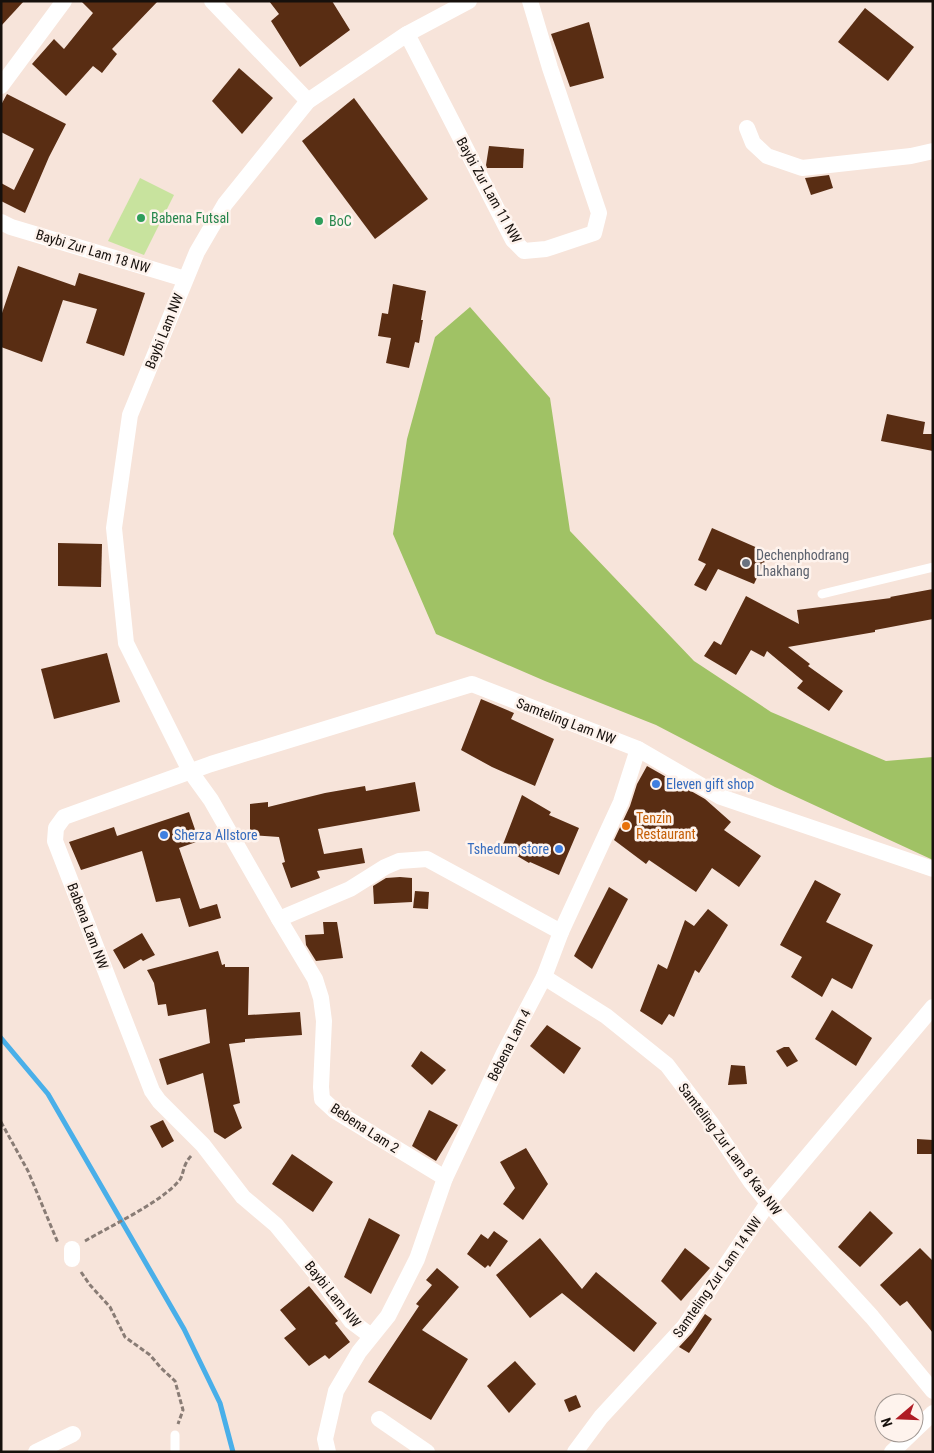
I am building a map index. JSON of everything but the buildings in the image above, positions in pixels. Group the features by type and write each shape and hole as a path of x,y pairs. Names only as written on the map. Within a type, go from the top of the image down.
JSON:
{"street":[{"path":"1,86 64,1"},
{"path":"212,1 308,101"},
{"name":"Baybi Lam NW","path":"279,919 212,800 190,771 126,642 114,528 130,415 197,252 225,204 308,101 407,34 469,1"},
{"name":"Baybi Zur Lam 11 NW","path":"407,34 514,240 524,251 546,249 594,233 599,214 550,68 530,1"},
{"path":"747,128 753,143 767,156 802,168 911,156 933,151"},
{"name":"Baybi Zur Lam 18 NW","path":"1,222 11,227 185,279"},
{"name":"Samteling Lam NW","path":"190,771 472,684 638,749 721,797 933,869"},
{"name":"Bebena Lam 4","path":"371,1336 388,1316 417,1259 445,1178 504,1053 544,977 561,932 621,802 638,749"},
{"name":"Babena Lam NW","path":"190,771 64,817 56,828 56,841 148,1083 159,1101 207,1151"},
{"path":"279,919 350,889 385,867 399,861 427,859 561,932"},
{"name":"Bebena Lam 2","path":"279,919 315,978 321,998 324,1021 322,1099 335,1111 445,1178"},
{"name":"Samteling Zur Lam 8 Kaa NW","path":"544,977 606,1016 666,1065 711,1122 751,1182 768,1203 872,1317 933,1391"},
{"name":"Samteling Zur Lam 14 NW","path":"575,1452 601,1417 684,1327 768,1203 933,1007"},
{"name":"Baybi Lam NW","path":"207,1151 243,1197 276,1225 322,1281 351,1321 371,1336 359,1352 336,1391 325,1439 328,1452"},
{"path":"379,1419 426,1452"},
{"path":"36,1452 73,1434"},
{"path":"892,1452 901,1443"}],"lane":[{"path":"822,594 933,567"},
{"path":"175,1435 175,1452"}],"path":[{"path":"1,1122 28,1171 59,1244 72,1254 90,1286 110,1307 125,1337 150,1355 175,1381 183,1410 175,1435"},
{"path":"72,1254 149,1204 180,1180 185,1162 207,1151"}],"green space":[{"name":"Babena Futsal","path":"140,178 174,195 144,255 108,241"},
{"path":"470,307 550,398 570,531 694,661 771,712 886,761 933,757 933,860 775,787 656,725 545,681 436,634 393,534 407,439 435,337"}],"waterway":[{"path":"1,1038 48,1094 184,1329 220,1403 233,1452"}],"place":[{"name":"Babena Futsal","path":"141,218"},
{"name":"BoC","path":"319,221"},
{"name":"Dechenphodrang Lhakhang","path":"746,563"},
{"name":"Eleven gift shop","path":"656,784"},
{"name":"Tenzin Restaurant","path":"626,826"},
{"name":"Sherza Allstore","path":"164,835"},
{"name":"Tshedum store","path":"559,849"}]}
